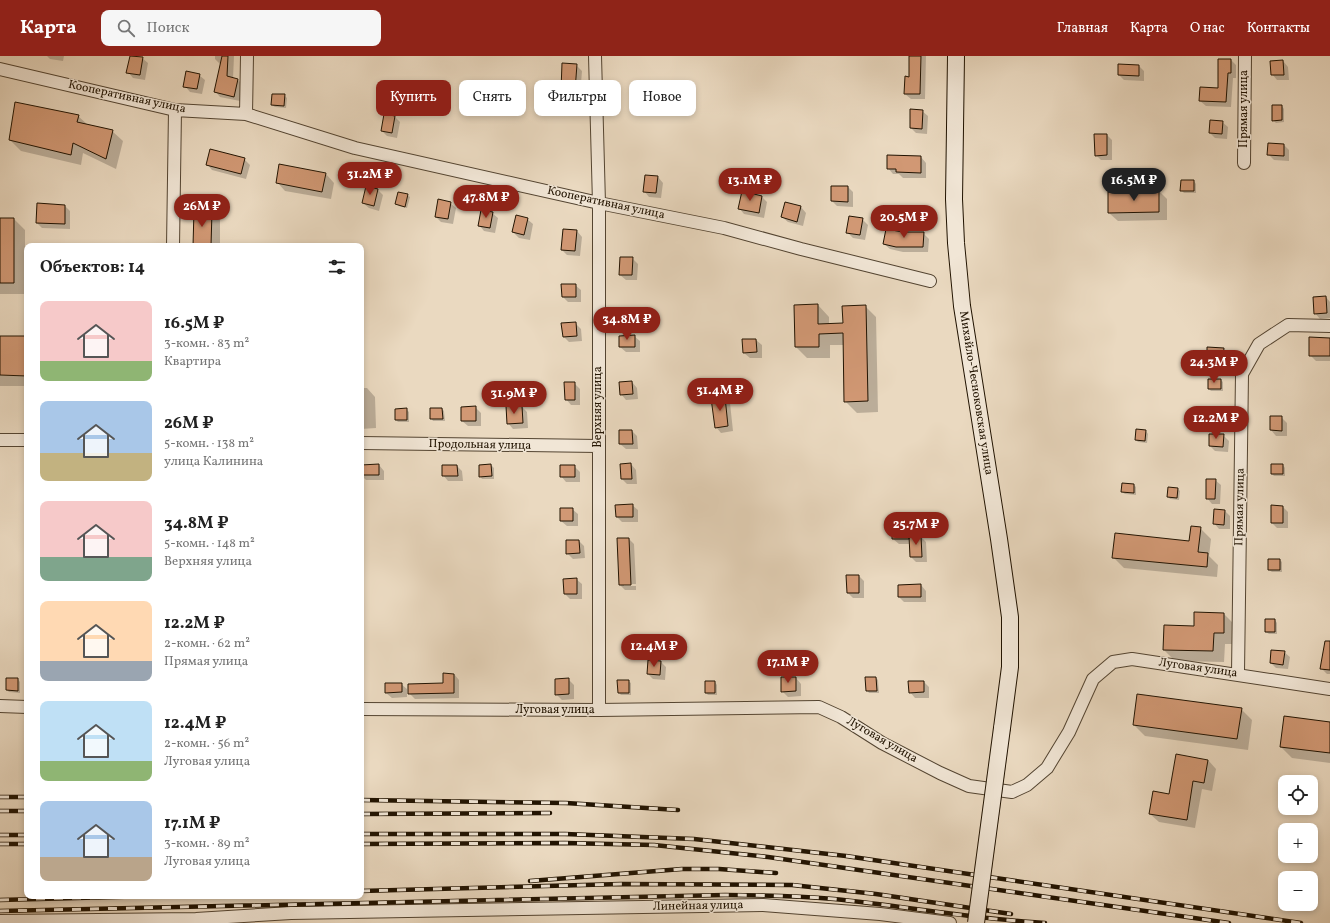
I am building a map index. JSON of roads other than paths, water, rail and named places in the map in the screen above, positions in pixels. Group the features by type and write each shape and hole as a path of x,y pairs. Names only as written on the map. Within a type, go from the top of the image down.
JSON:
{"street":[{"path":"246,114 247,56"},
{"name":"Верхняя улица","path":"595,56 599,203 599,710"},
{"name":"Михайло-Чесноковская улица","path":"956,56 954,199 960,284 971,374 999,539 1010,618 1010,667 976,923"},
{"name":"Прямая улица","path":"1244,163 1245,56"},
{"name":"Кооперативная улица","path":"0,69 175,110 246,114 355,148 599,203 724,228 930,281"},
{"path":"173,243 175,110"},
{"name":"Прямая улица","path":"1238,673 1242,374 1259,344 1288,325 1330,326"},
{"path":"0,440 24,440"},
{"name":"Продольная улица","path":"364,443 598,446"},
{"name":"Луговая улица","path":"364,709 599,710 819,707 841,716 882,743 969,786 1012,792 1027,785 1047,768 1069,732 1094,679 1113,662 1132,659 1238,673 1330,689"},
{"path":"0,706 24,707"},
{"name":"Линейная улица","path":"0,921 211,921 763,905 880,914 950,923"}],"railway":[{"path":"0,797 24,797"},
{"path":"364,800 566,803 678,810"},
{"path":"0,811 24,811"},
{"path":"364,814 550,813"},
{"path":"364,834 565,834 694,839 846,856 1301,923"},
{"path":"0,835 24,835"},
{"path":"364,844 565,843 654,845 768,857 1229,923"},
{"path":"0,844 24,844"},
{"path":"530,881 682,869 719,869 776,873"},
{"path":"364,891 621,884 792,885 876,894 1011,914"},
{"path":"0,911 752,895 834,899 992,919 1045,923"},
{"path":"0,900 38,899"}]}
